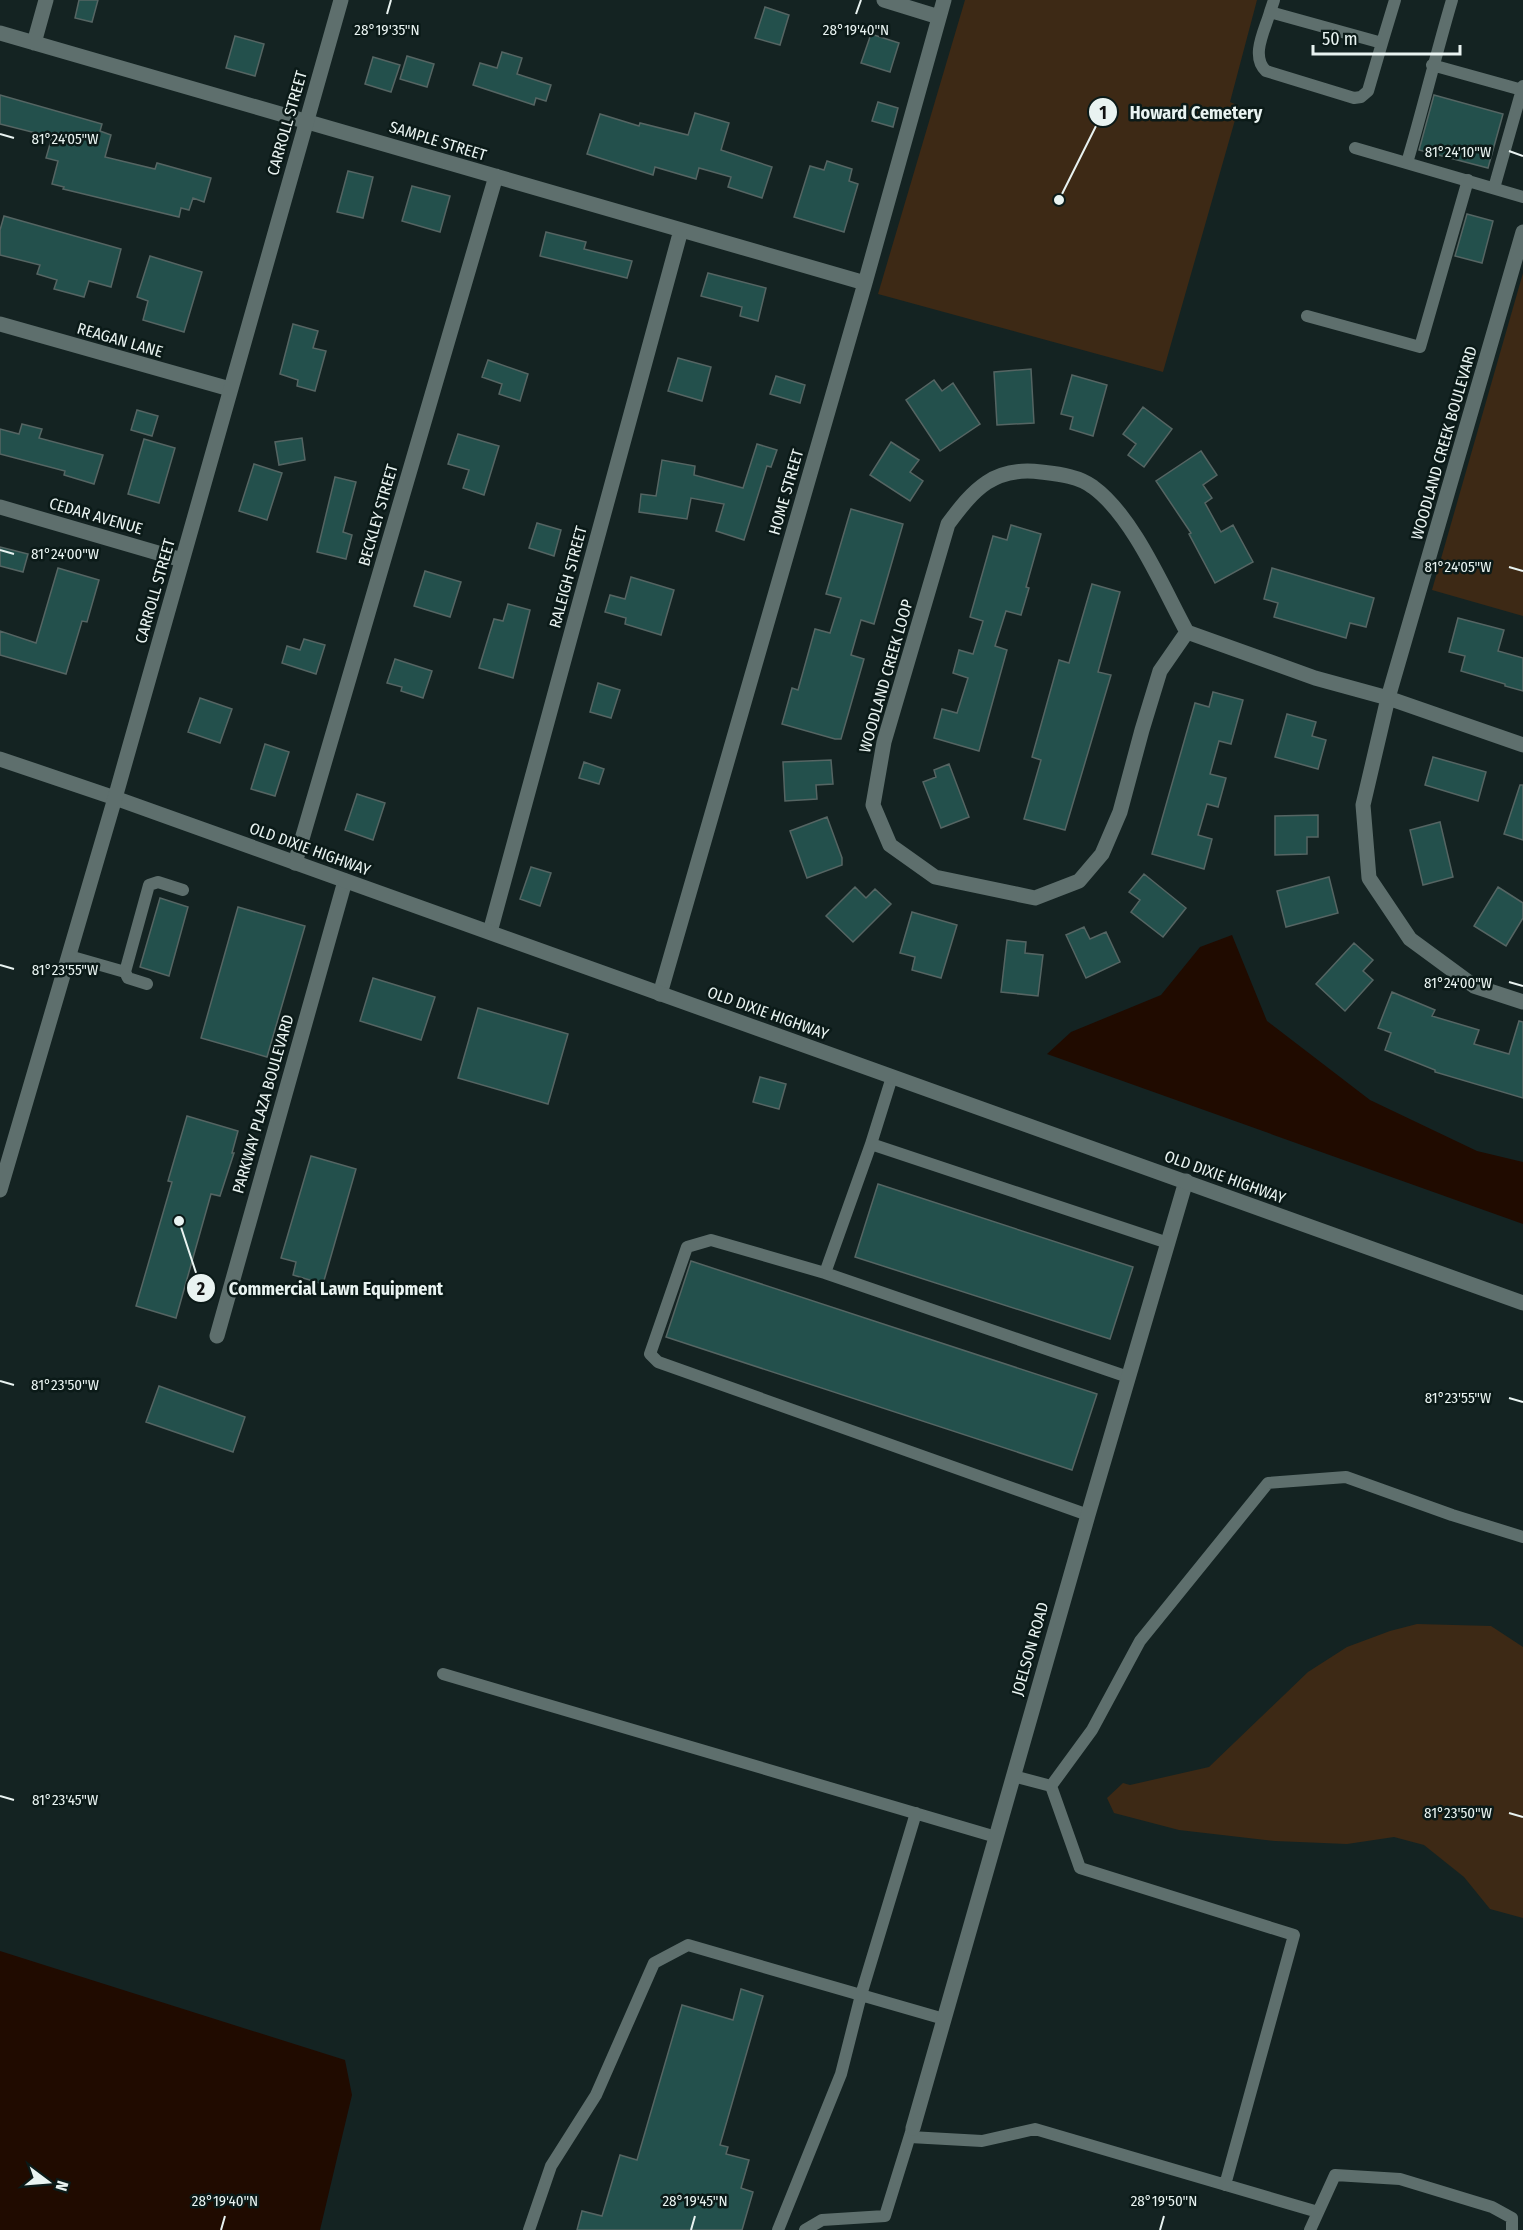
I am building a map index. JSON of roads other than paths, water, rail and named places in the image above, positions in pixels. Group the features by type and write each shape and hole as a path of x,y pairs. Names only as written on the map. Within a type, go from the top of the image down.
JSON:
{"street":[{"path":"34,43 46,0"},
{"name":"CARROLL STREET","path":"0,1190 115,798 341,0"},
{"path":"884,0 939,17"},
{"name":"HOME STREET","path":"660,994 944,0"},
{"name":"SAMPLE STREET","path":"0,33 865,283"},
{"name":"BECKLEY STREET","path":"295,863 496,176"},
{"name":"RALEIGH STREET","path":"490,932 681,231"},
{"name":"WOODLAND CREEK BOULEVARD","path":"1523,232 1388,698 1363,805 1369,878 1410,939 1474,986 1523,1002"},
{"name":"REAGAN LANE","path":"0,324 230,389"},
{"name":"WOODLAND CREEK LOOP","path":"1035,471 1067,475 1093,486 1126,520 1186,632 1160,671 1120,812 1102,854 1079,880 1035,898 935,877 890,845 873,805 884,742 948,524 968,498 989,480 1008,472 1035,471"},
{"name":"CEDAR AVENUE","path":"0,507 182,560"},
{"path":"1186,632 1315,678 1388,698 1523,745"},
{"name":"OLD DIXIE HIGHWAY","path":"0,759 115,798 1523,1303"},
{"name":"PARKWAY PLAZA BOULEVARD","path":"217,1336 345,881"},
{"name":"JOELSON ROAD","path":"911,2132 1186,1182"}],"lane":[{"path":"1382,43 1272,6 1258,55 1260,65 1266,71 1354,98 1361,97 1368,91 1395,0"},
{"path":"1407,163 1429,88 1432,65 1452,0"},
{"path":"1432,65 1522,88 1494,188"},
{"path":"1355,148 1523,197"},
{"path":"1307,316 1420,347 1468,180"},
{"path":"147,984 128,978 125,972 149,885 158,882 183,890"},
{"path":"69,956 125,972"},
{"path":"825,1273 871,1144 892,1077"},
{"path":"871,1144 1168,1243"},
{"path":"1088,1515 658,1362 650,1354 687,1248 711,1240 825,1273 1128,1377"},
{"path":"1051,1786 1092,1730 1140,1641 1268,1484 1346,1477 1452,1515 1523,1537"},
{"path":"443,1674 996,1837"},
{"path":"1013,1776 1051,1786"},
{"path":"1051,1786 1080,1868 1294,1935 1225,2185"},
{"path":"778,2230 842,2074 861,1995 916,1813"},
{"path":"529,2230 551,2166 596,2095 654,1962 688,1945 944,2019"},
{"path":"805,2230 822,2220 885,2216 911,2132 982,2140 1035,2129 1318,2212"},
{"path":"1310,2230 1335,2175 1400,2179 1492,2207 1512,2218 1512,2230"}],"place":[{"name":"Howard Cemetery","path":"1059,200"},
{"name":"Commercial Lawn Equipment","path":"179,1221"}]}
